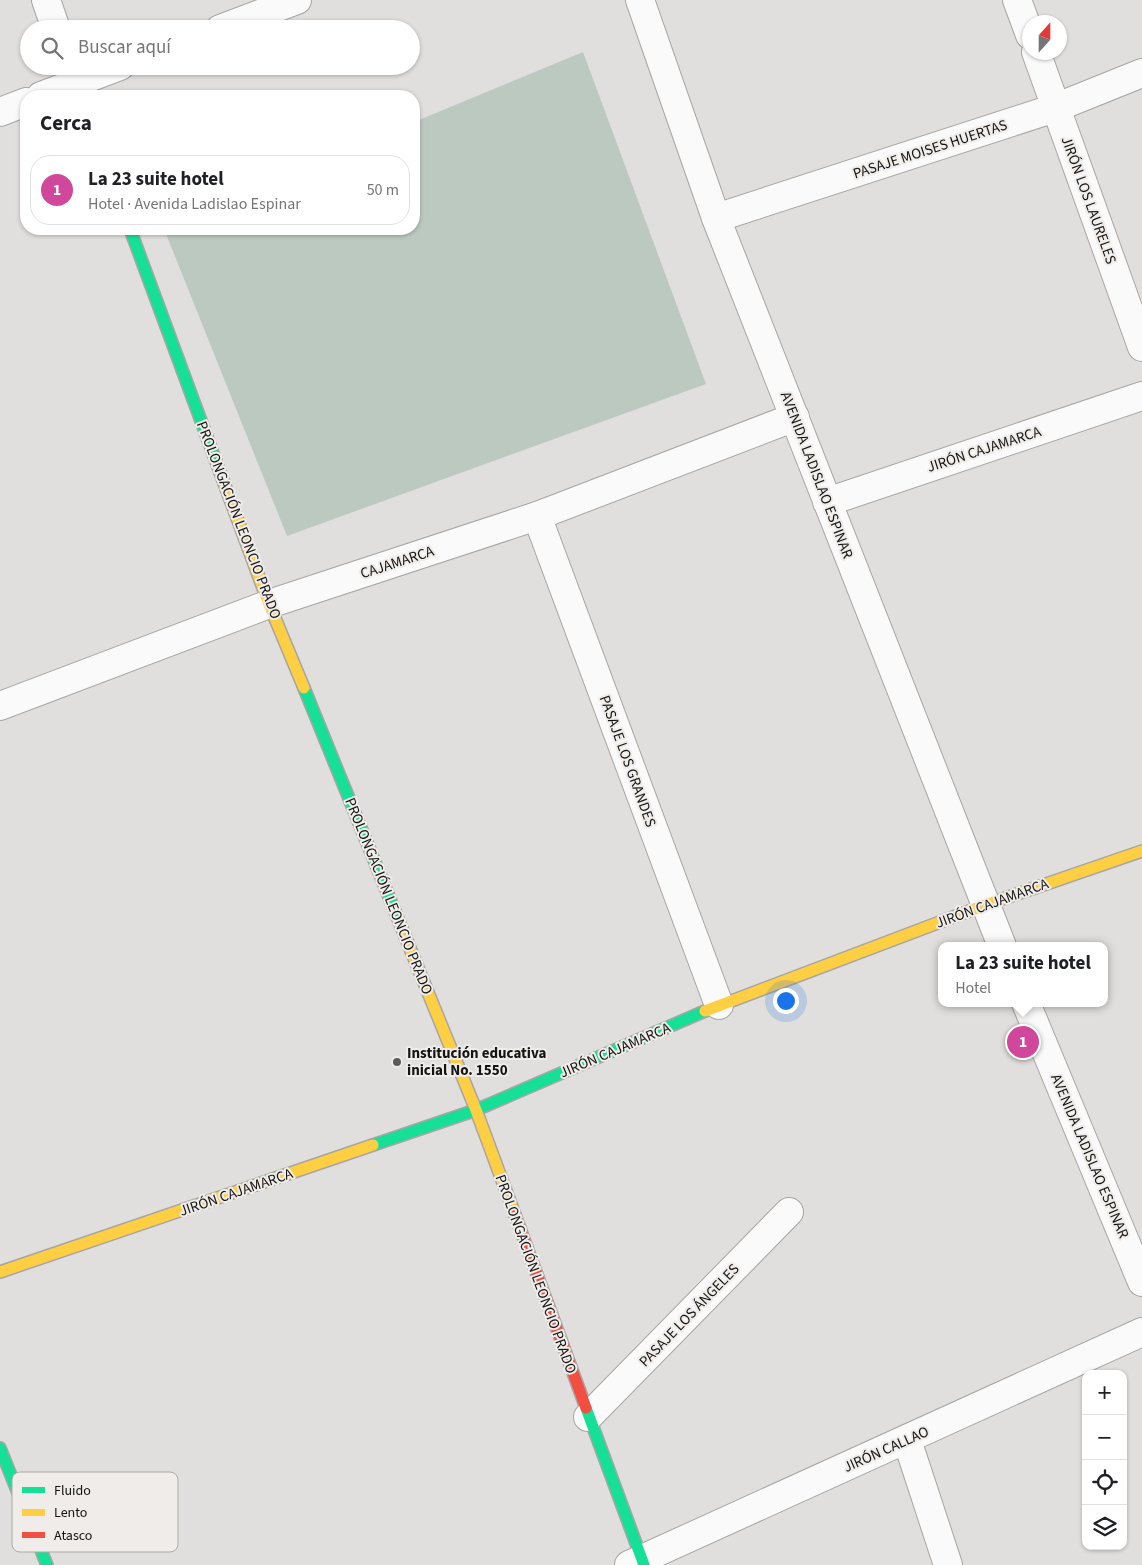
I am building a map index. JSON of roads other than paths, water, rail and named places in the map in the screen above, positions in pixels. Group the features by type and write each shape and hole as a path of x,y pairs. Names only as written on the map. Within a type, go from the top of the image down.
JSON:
{"street":[{"path":"46,0 53,20"},
{"path":"244,20 297,0"},
{"name":"AVENIDA LADISLAO ESPINAR","path":"640,0 716,218 1000,942"},
{"path":"1017,0 1023,15"},
{"name":"JIRÓN LOS LAURELES","path":"1039,60 1142,347"},
{"name":"PASAJE MOISES HUERTAS","path":"716,218 1055,108 1142,73"},
{"path":"56,90 95,75"},
{"path":"0,112 20,104"},
{"name":"PROLONGACIÓN LEONCIO PRADO","path":"132,235 270,604 476,1110 588,1417 638,1563"},
{"name":"JIRÓN CAJAMARCA","path":"827,502 1142,396"},
{"name":"CAJAMARCA","path":"0,706 270,604 537,516 794,417"},
{"name":"PASAJE LOS GRANDES","path":"537,516 719,1005"},
{"name":"JIRÓN CAJAMARCA","path":"0,1272 476,1110 719,1005 985,905 1142,851"},
{"name":"AVENIDA LADISLAO ESPINAR","path":"1028,1007 1142,1282"},
{"name":"PASAJE LOS ÁNGELES","path":"588,1417 789,1212"},
{"name":"JIRÓN CALLAO","path":"638,1563 1142,1332"},
{"path":"907,1440 948,1565"},
{"path":"0,1448 12,1478"},
{"path":"42,1552 47,1565"}],"place":[{"name":"La 23 suite hotel","path":"1023,1042"},
{"name":"Institución educativa inicial No. 1550","path":"397,1062"}]}
